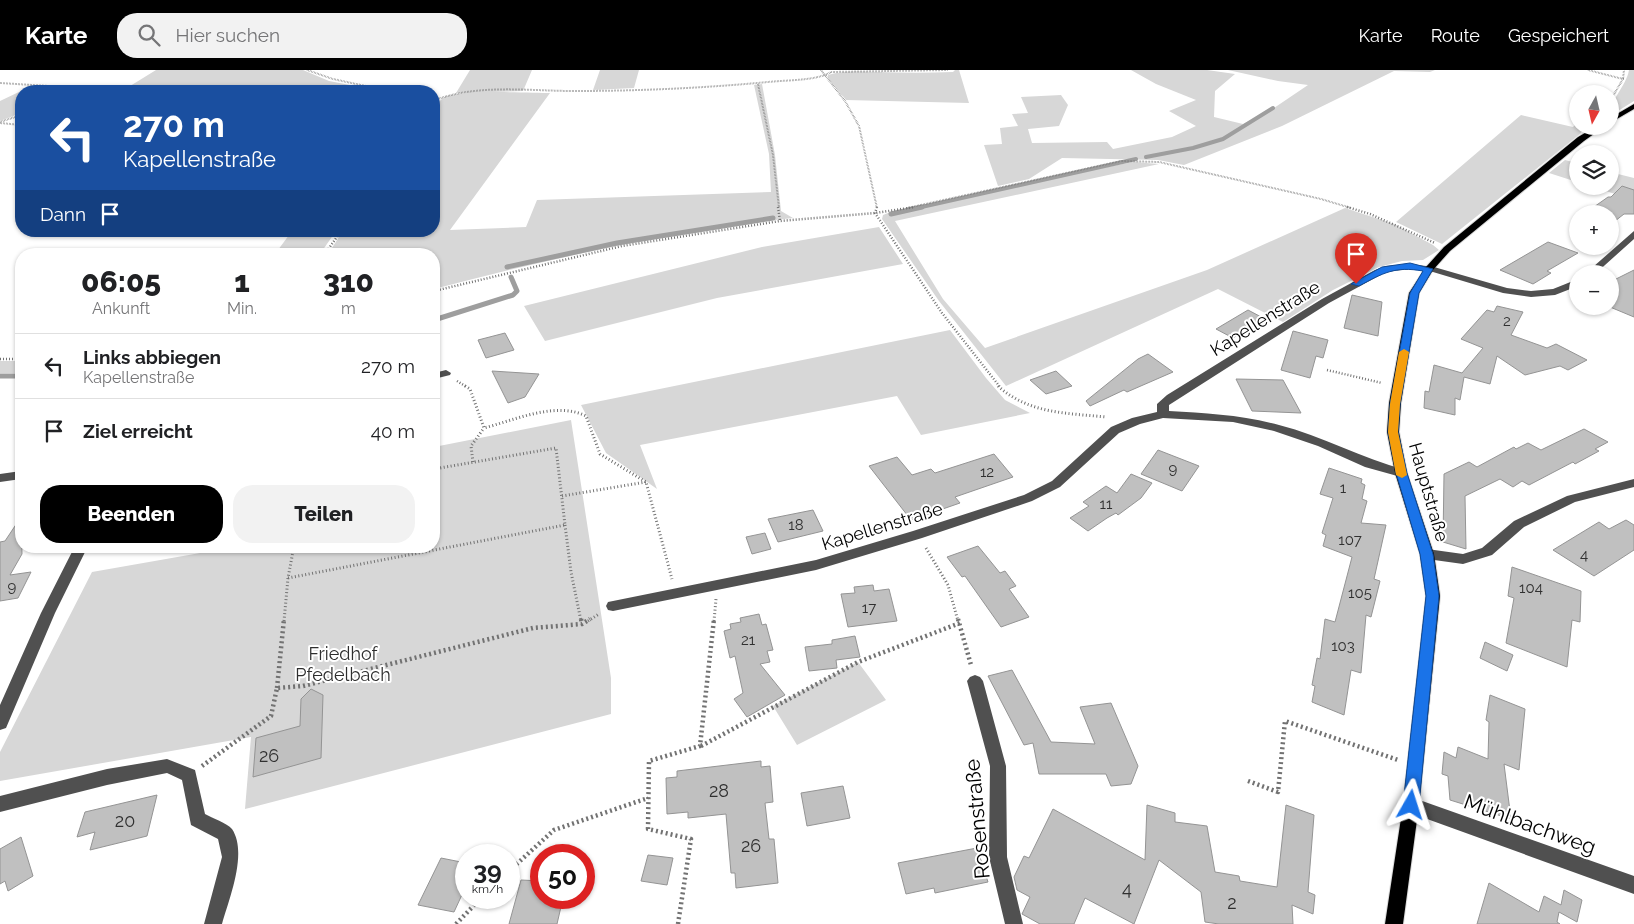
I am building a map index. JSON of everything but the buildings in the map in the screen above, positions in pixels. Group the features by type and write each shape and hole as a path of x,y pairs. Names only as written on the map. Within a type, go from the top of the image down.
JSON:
{"main road":[{"path":"1619,115 1634,106"},
{"name":"Hauptstraße","path":"1394,924 1411,805 1433,596 1426,554 1401,473 1393,432 1398,387 1414,293 1429,269 1447,249 1588,135"}],"street":[{"path":"1600,265 1634,234"},
{"name":"Kapellenstraße","path":"1163,414 1163,404 1171,397 1341,292 1385,269 1410,266 1429,269 1481,285 1513,292 1536,294 1569,288"},
{"path":"440,374 446,373"},
{"name":"Kapellenstraße","path":"613,606 816,565 917,535 1028,498 1056,484 1115,430 1136,420 1163,414 1233,418 1277,428 1369,464 1401,473"},
{"path":"0,478 15,476"},
{"path":"1426,554 1464,559 1487,552 1518,524 1571,500 1634,483"},
{"path":"0,723 48,613 83,553"},
{"name":"Rosenstraße","path":"975,681 998,766 998,857 1014,924"},
{"path":"0,804 107,777 167,766 189,775 197,819 225,834 231,857 213,924"},
{"name":"Mühlbachweg","path":"1411,805 1634,885"}],"path":[{"path":"306,70 333,79 361,85"},
{"path":"821,70 845,101 859,126 877,208 875,213"},
{"path":"440,98 456,93 476,92 583,91 758,84 824,76 838,71 948,70"},
{"path":"1588,70 1623,79"},
{"path":"1619,86 1623,79 1624,70"},
{"path":"0,83 16,85"},
{"path":"758,84 773,154 780,221"},
{"path":"0,122 15,117"},
{"path":"0,122 15,124"},
{"path":"440,290 622,246 780,221 875,213 914,207 1121,161 1159,162 1347,206 1397,224 1447,249"},
{"path":"875,213 931,300 990,376 1010,396 1024,404 1048,411 1136,420"},
{"path":"329,248 337,237"},
{"path":"0,359 15,359"},
{"path":"1328,370 1398,387"},
{"path":"446,373 470,389 484,428"},
{"path":"473,462 471,446 484,428 545,412 574,410 586,416 600,454 646,482 676,594"},
{"path":"440,468 556,448 571,572 582,624"},
{"path":"562,496 646,482"},
{"path":"440,549 565,525"},
{"path":"917,535 948,585 975,681"},
{"path":"189,775 271,716 277,688 288,578 293,553"},
{"path":"288,578 419,553"},
{"path":"700,746 717,586"},
{"path":"277,688 303,686 533,628 582,624 613,606"},
{"path":"678,924 691,839 648,829 649,761 700,746 858,662 960,624"},
{"path":"1248,781 1278,792 1285,721 1415,766"},
{"path":"520,861 554,830 648,798"},
{"path":"456,924 471,909"}],"green space":[{"path":"156,70 303,70 329,81 350,85 132,85"},
{"path":"470,70 532,70 523,91 456,93"},
{"path":"600,70 639,70 634,88 593,90"},
{"path":"959,70 969,103 846,100 828,78 828,75 834,73 847,72 934,73 953,72"},
{"path":"1131,70 1207,70 1235,74 1215,91 1214,117 1243,124 1274,108 1308,85 1278,81 1228,70 1435,70 1430,72 1394,71 1282,126 1184,165 1158,160 1062,158 1029,179 998,186 984,145 1002,144 1000,128 1018,126 1012,114 1028,113 1021,97 1061,95 1068,105 1059,126 1028,129 1032,143 1107,142 1113,149 1172,137 1196,126 1169,111 1196,100 1156,84"},
{"path":"1629,70 1634,70 1634,101 1619,110 1619,93"},
{"path":"762,84 775,155 781,211 793,218 657,238 523,267 440,288 440,248 332,248 339,237 440,237 440,101 451,95 463,93 550,93 450,230 526,227 537,200 771,192 769,154 754,85"},
{"path":"15,94 15,115 0,121 0,101"},
{"path":"1521,115 1569,126 1569,135 1579,135 1442,244 1396,222"},
{"path":"1565,160 1569,161 1569,179 1549,173"},
{"path":"1133,162 1159,164 895,221 943,299 985,348 1207,270 1345,208 1394,224 1439,250 1423,260 1402,261 1379,267 1333,290 1283,322 1218,289 1006,386 939,301 882,219 883,215 1026,183"},
{"path":"1619,174 1634,178 1634,200 1618,195"},
{"path":"879,227 903,264 717,298 545,341 524,306 762,247"},
{"path":"288,237 332,237 324,248 279,248"},
{"path":"950,330 1005,400 1030,413 921,435 897,396 640,445 657,489 606,453 581,405"},
{"path":"0,361 15,361 15,373 0,373"},
{"name":"Friedhof Pfedelbach","path":"571,420 611,678 611,714 245,809 251,737 0,781 0,752 92,572 200,553 440,553 440,446"},
{"path":"858,662 886,700 797,745 773,706"}],"waterway":[{"path":"1146,157 1193,148 1223,139 1273,108"},
{"path":"917,208 1136,159"},
{"path":"891,214 922,207"},
{"path":"507,267 617,243 773,218"},
{"path":"440,318 513,295 517,291 511,277"},
{"path":"0,376 15,376"}],"slow traffic":[{"path":"1402,475 1393,432 1395,404 1404,352"}],"route":[{"path":"1356,284 1385,269 1410,266 1429,269 1414,293 1395,404 1393,432 1401,473 1426,554 1433,596 1411,805"}]}
